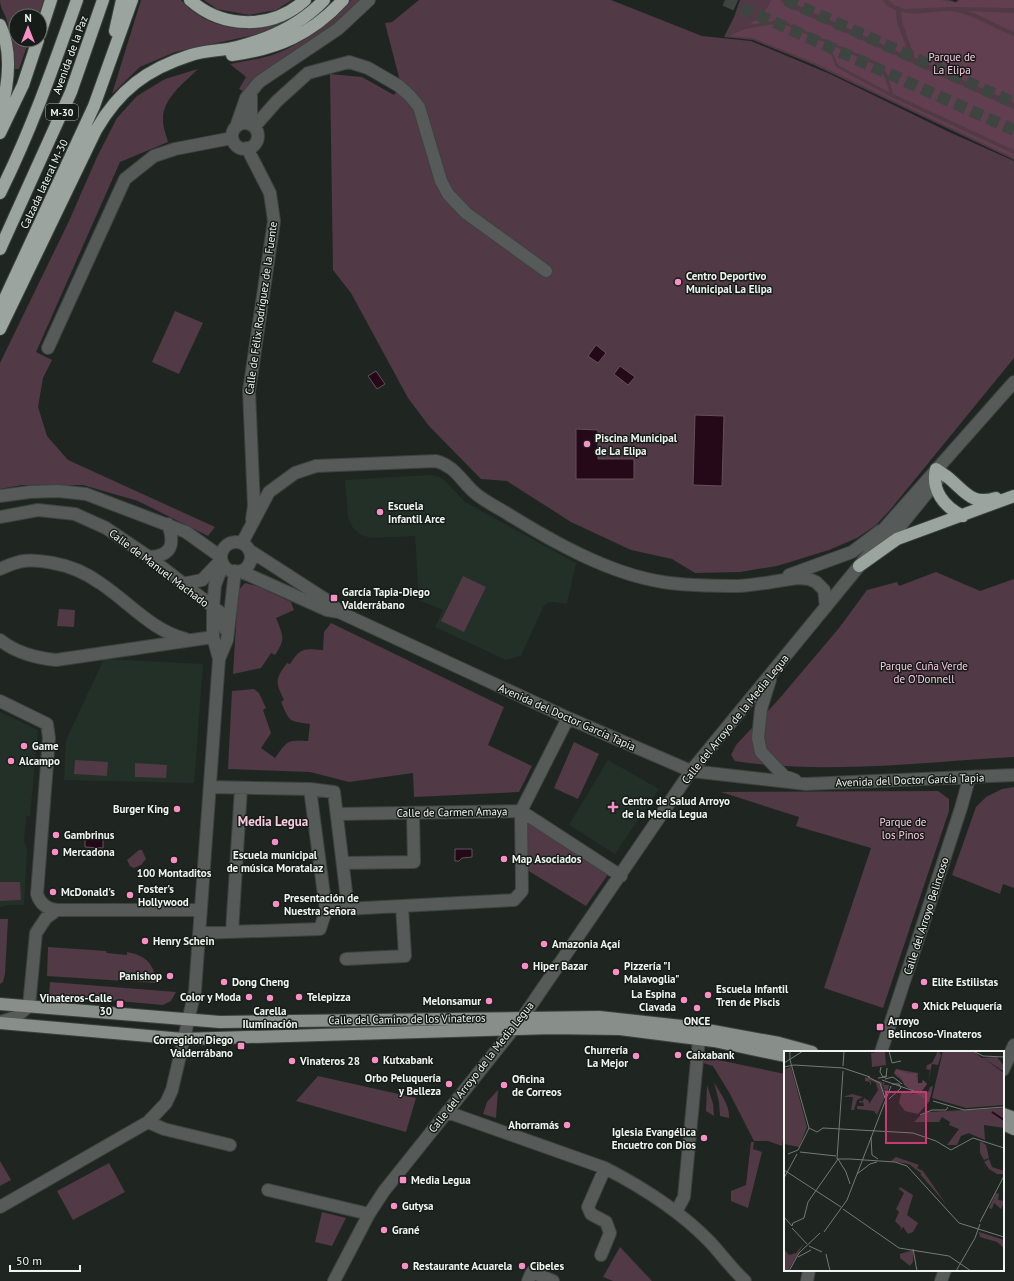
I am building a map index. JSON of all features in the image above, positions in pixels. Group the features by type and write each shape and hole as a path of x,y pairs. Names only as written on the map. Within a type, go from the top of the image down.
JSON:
{"highway":[{"name":"Avenida de la Paz","path":"0,193 46,87 77,0"},
{"name":"Avenida de la Paz","path":"0,249 70,92 103,0"},
{"path":"55,191 114,33 122,0"},
{"name":"Calzada lateral M-30","path":"0,309 94,106 132,0"},
{"path":"190,0 210,14 228,20 246,23 257,22 280,16 291,11 305,0"},
{"path":"0,329 106,111 116,99 149,72 192,55 236,47 262,39 300,20 324,0"},
{"path":"175,62 250,52 279,45 292,40 312,26 343,0"},
{"path":"0,24 4,34 8,69 6,92 0,115"},
{"path":"0,133 22,85 35,48"},
{"path":"940,471 963,492 978,500 991,500 1014,492"},
{"path":"935,485 940,496 948,507 963,516"},
{"path":"859,566 897,539 1014,496"}],"main road":[{"name":"Calle del Camino de los Vinateros","path":"0,1004 220,1022 599,1017 691,1027 779,1043 808,1051"},
{"name":"Calle del Camino de los Vinateros","path":"0,1023 183,1039 513,1029 620,1028 699,1039 784,1056"},
{"path":"1004,1114 1014,1118"},
{"path":"1004,1124 1014,1129"}],"street":[{"path":"252,88 250,104 252,126 257,134 256,142 247,148 239,148 234,133 246,98 252,88 338,28 369,0"},
{"path":"252,126 308,73 349,62 368,68 399,86 419,107 441,181 448,194 466,213 546,271"},
{"path":"48,348 125,179 154,156 234,133 243,124 252,126"},
{"name":"Calle de Félix Rodríguez de la Fuente","path":"246,547 252,525 254,506 249,391 274,221 270,193 247,148"},
{"name":"Calle del Arroyo de la Media Legua","path":"335,1280 369,1214 384,1191 523,1017 691,771 869,554 883,530 940,471 1014,382"},
{"path":"252,525 269,492 295,473 305,468 316,466 436,461 446,463 475,493 528,527 577,552 621,571 663,582 709,585 741,586 772,580 800,578 809,579 816,582 824,590 826,607"},
{"name":"Calle del Arroyo de la Media Legua","path":"869,554 893,535 935,485 940,471"},
{"path":"0,496 30,492 58,491 86,494 186,532 222,560 229,570 237,571 246,567 250,562 246,547 232,542 227,544 224,548 222,560 215,585 213,637 220,659"},
{"name":"Calle de Manuel Machado","path":"0,517 38,510 75,514 106,528 149,557 221,613 227,640"},
{"path":"149,557 159,557 169,550 173,538 168,524"},
{"path":"772,580 852,552 883,530"},
{"name":"Avenida del Doctor García Tapia","path":"246,547 332,603 339,612"},
{"path":"0,569 18,561 39,560 80,571 100,582 154,625 173,636 191,640"},
{"path":"182,584 202,580 222,560"},
{"path":"816,582 816,570 820,564"},
{"path":"0,1207 148,1122 166,1103 172,1090 195,991 220,659 227,640 232,586 237,571"},
{"name":"Avenida del Doctor García Tapia","path":"237,571 327,610 339,612 568,718 691,771 806,784 969,779 1014,775"},
{"path":"151,647 158,637 158,632 154,625"},
{"path":"0,640 19,652 37,658 56,660 213,637"},
{"name":"Avenida del Doctor García Tapia","path":"775,669 760,709 758,738 761,752 784,776 806,784"},
{"path":"0,701 47,724 49,738 37,894 39,899 47,908 57,910 200,910"},
{"path":"326,910 514,900 522,891 521,810 568,718"},
{"name":"Calle del Arroyo Belincoso","path":"881,1051 961,808 969,779"},
{"path":"210,787 310,789 334,792 348,908"},
{"path":"232,932 241,788"},
{"path":"199,933 320,929 326,910 310,789"},
{"name":"Calle de Carmen Amaya","path":"337,814 521,810 620,876"},
{"path":"343,863 414,862 413,813"},
{"path":"346,959 405,956 402,906"},
{"path":"0,1023 16,1018 29,1006 36,933 46,918 57,910"},
{"path":"676,1212 684,1197 699,1039"},
{"path":"1004,1068 1014,1045"},
{"path":"447,1112 605,1168 624,1177 676,1212 709,1242 733,1276 745,1281"},
{"path":"148,1122 164,1129 230,1145"},
{"path":"601,1255 610,1233 606,1222 591,1214 588,1207 605,1168"},
{"path":"268,1190 369,1214"},
{"path":"807,1281 809,1271"},
{"path":"941,1281 945,1271"},
{"path":"528,1281 532,1272 553,1281"}],"shaded area":[{"path":"596,345 606,353 598,363 588,356"},
{"path":"620,366 635,377 628,385 614,374"},
{"path":"376,371 385,384 377,389 368,376"},
{"path":"695,415 724,416 722,486 693,485"},
{"name":"Piscina Municipal de La Elipa","path":"576,429 598,430 598,459 634,459 634,479 576,479"},
{"path":"431,475 439,477 445,481 465,502 576,563 567,604 553,602 547,603 543,607 521,656 506,660 435,627 443,610 419,600 415,536 371,538 361,535 353,528 348,517 345,480"},
{"path":"104,659 203,664 194,783 64,780 66,740"},
{"path":"0,712 38,730 30,816 26,816 24,840 27,850 24,905 9,905 0,907"},
{"name":"Centro de Salud Arroyo de la Media Legua","path":"608,760 659,789 615,854 569,825"},
{"path":"85,836 103,837 103,848 85,847"},
{"path":"455,849 472,849 472,857 462,858 459,861 455,861"}],"green space":[{"path":"0,0 44,0 41,8 8,8 8,24"},
{"path":"141,0 181,0 204,18 218,24 247,28 277,24 291,18 308,4 319,0 284,25 254,35 175,52 140,67 112,94"},
{"path":"204,0 292,0 276,10 249,15 217,9"},
{"path":"351,0 361,0 328,30 245,92 239,89 246,77 230,64 270,56 297,44 326,24"},
{"name":"Centro Deportivo Municipal La Elipa","path":"419,0 611,0 702,36 751,41 830,74 949,132 1014,161 1014,358 890,510 876,525 857,538 829,550 777,566 740,572 695,573 672,559 631,550 571,522 507,481 481,479 429,426 408,398 351,293 333,270 330,74 362,77 394,95 401,85 385,23 392,22"},
{"name":"Parque de La Elipa","path":"740,0 949,0 956,2 958,0 1014,0 1014,160 814,65 753,40 724,37 734,17"},
{"path":"771,0 780,0 787,6 1014,109 1014,150 893,94 888,76 881,64 780,20 749,25 765,11"},
{"path":"786,0 882,0 889,7 896,10 897,22 910,57"},
{"path":"888,0 942,0 956,3 960,0 1014,0 1014,8 949,7 905,9 894,5"},
{"path":"901,11 906,13 918,13 950,11 975,18 1014,36 1014,103 915,58 902,22"},
{"path":"967,11 1014,13 1014,32 979,16"},
{"path":"781,23 824,42 830,51 836,67 891,97 1014,154 1014,158 815,63 753,38 729,36 745,29"},
{"path":"829,44 878,66 884,76 890,93 838,65"},
{"path":"13,48 26,48 19,69 15,69"},
{"path":"198,69 175,92 166,105 163,123 168,142 120,162 36,352 52,360 43,378 38,407 47,436 68,460 215,527 208,536 138,501 83,485 22,485 0,489 0,363 69,221 97,157 117,118 137,96 165,79"},
{"path":"175,311 203,323 179,374 152,362"},
{"name":"Parque Cuña Verde de O'Donnell","path":"936,572 980,591 1014,579 1014,757 839,767 804,767 735,761 731,755 736,745 779,699 839,628 867,590 897,582 899,586"},
{"path":"463,576 486,587 464,632 441,621"},
{"path":"245,583 257,586 291,602 294,610 276,618 282,633 282,641 275,655 271,653 261,668 233,674 238,591"},
{"path":"59,609 75,610 74,627 57,626"},
{"path":"331,623 504,707 488,745 532,766 519,792 414,797 413,773 349,782 310,772 228,769 232,691 254,689 259,693 266,708 263,710 271,733 261,748 275,758 288,742 308,741 310,724 297,722 288,717 281,702 284,700 279,689 278,677 287,663 290,664 300,652 304,650 323,650 324,632"},
{"path":"574,742 599,754 578,799 554,788"},
{"path":"75,760 108,762 107,776 74,774"},
{"path":"135,763 167,765 166,778 135,777"},
{"path":"1014,787 1014,888 1003,884 1000,894 952,875 976,807 986,797 1002,789"},
{"name":"Parque de los Pinos","path":"938,791 949,799 949,811 883,1008 824,988 871,848 796,826 799,817 721,792"},
{"path":"524,818 609,873 586,906 527,870"},
{"path":"139,850 142,850 146,859 141,865 134,868 130,866 127,860"},
{"path":"0,882 20,882 21,900 0,901"},
{"path":"0,919 8,919 5,974 3,982 0,984"},
{"path":"48,947 106,951 107,953 127,955 127,952 139,955 151,966 154,971 156,983 47,976"},
{"path":"50,982 176,992 171,1001 163,1005 49,995"},
{"path":"709,1058 784,1074 784,1129 782,1146 768,1141 754,1141 730,1094 713,1066 703,1063 705,1059"},
{"path":"318,1076 416,1098 406,1132 296,1101"},
{"path":"714,1082 728,1108 729,1118 720,1116 719,1102"},
{"path":"707,1085 713,1104 714,1116 706,1111"},
{"path":"498,1090 496,1118 483,1114 487,1102"},
{"path":"751,1142 754,1142 753,1149 762,1152 748,1208 731,1201 731,1191 746,1185"},
{"path":"0,1161 11,1180 0,1186"},
{"path":"109,1163 125,1192 73,1220 57,1191"},
{"path":"322,1212 346,1218 332,1246 315,1242"},
{"path":"620,1247 652,1281 613,1281 603,1277"}],"tunnel":[{"path":"725,0 1014,130"},
{"path":"786,0 1014,103"}],"place":[{"name":"Centro Deportivo Municipal La Elipa","path":"678,282"},
{"name":"Piscina Municipal de La Elipa","path":"587,444"},
{"name":"Escuela Infantil Arce","path":"380,512"},
{"name":"García Tapia-Diego Valderrábano","path":"334,598"},
{"name":"Game","path":"24,746"},
{"name":"Alcampo","path":"11,761"},
{"name":"Centro de Salud Arroyo de la Media Legua","path":"613,807"},
{"name":"Burger King","path":"177,809"},
{"name":"Gambrinus","path":"56,835"},
{"name":"Escuela municipal de música Moratalaz","path":"275,842"},
{"name":"Mercadona","path":"55,852"},
{"name":"Map Asociados","path":"504,859"},
{"name":"100 Montaditos","path":"174,860"},
{"name":"McDonald's","path":"53,892"},
{"name":"Foster's Hollywood","path":"130,895"},
{"name":"Presentación de Nuestra Señora","path":"276,904"},
{"name":"Henry Schein","path":"145,941"},
{"name":"Amazonia Açaí","path":"544,944"},
{"name":"Hiper Bazar","path":"525,966"},
{"name":"Pizzería \"I Malavoglia\"","path":"616,972"},
{"name":"Panishop","path":"170,976"},
{"name":"Dong Cheng","path":"224,982"},
{"name":"Elite Estilistas","path":"924,982"},
{"name":"Escuela Infantil Tren de Piscis","path":"708,995"},
{"name":"Color y Moda","path":"249,997"},
{"name":"Telepizza","path":"299,997"},
{"name":"Carella Iluminación","path":"270,998"},
{"name":"La Espina Clavada","path":"684,1000"},
{"name":"Melonsamur","path":"489,1001"},
{"name":"Vinateros-Calle 30","path":"120,1004"},
{"name":"Xhick Peluquería","path":"915,1006"},
{"name":"ONCE","path":"697,1008"},
{"name":"Arroyo Belincoso-Vinateros","path":"880,1027"},
{"name":"Corregidor Diego Valderrábano","path":"241,1046"},
{"name":"Caixabank","path":"678,1055"},
{"name":"Churrería La Mejor","path":"636,1056"},
{"name":"Kutxabank","path":"375,1060"},
{"name":"Vinateros 28","path":"292,1061"},
{"name":"Orbo Peluquería y Belleza","path":"449,1084"},
{"name":"Oficina de Correos","path":"504,1085"},
{"name":"Ahorramás","path":"567,1125"},
{"name":"Iglesia Evangélica Encuetro con Dios","path":"704,1138"},
{"name":"Media Legua","path":"403,1180"},
{"name":"Gutysa","path":"394,1206"},
{"name":"Grané","path":"384,1230"},
{"name":"Restaurante Acuarela","path":"405,1266"},
{"name":"Cibeles","path":"522,1266"}],"district":[{"name":"Media Legua","path":"273,821"}]}
